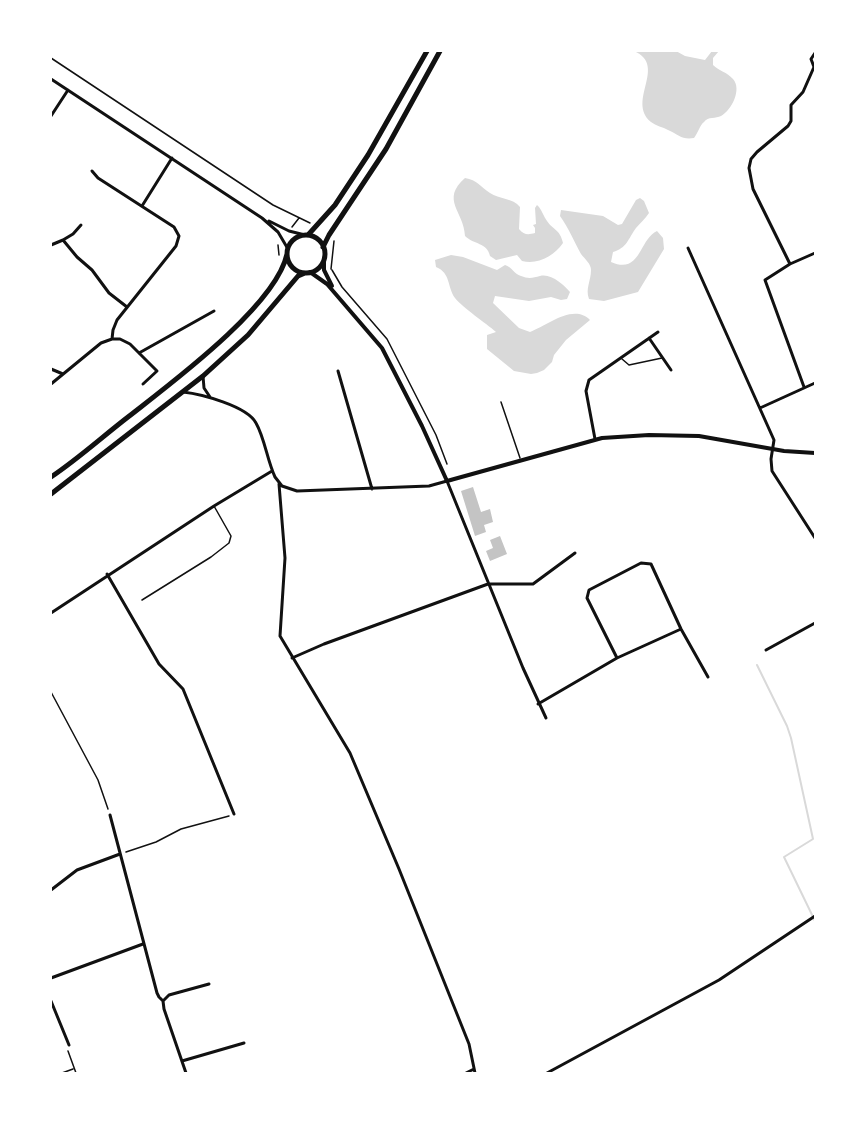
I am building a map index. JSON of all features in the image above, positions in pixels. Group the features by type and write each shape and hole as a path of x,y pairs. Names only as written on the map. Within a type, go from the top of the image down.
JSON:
{"main road":[{"path":"51,477 197,362 225,337 263,296 282,269 293,240 307,235 335,205 360,168 427,51"},
{"path":"51,494 203,376 248,335 298,276 319,267 324,258 324,247 329,235 386,149 440,51"},
{"path":"307,235 316,238 324,247"},
{"path":"287,251 292,267 307,273"}],"street":[{"path":"790,264 753,189 749,168 751,159 757,152 791,121 791,105 803,92 815,67 812,58 815,53"},
{"path":"51,79 262,218 278,232 287,251"},
{"path":"51,116 68,90"},
{"path":"142,206 172,158"},
{"path":"92,171 98,178 174,227 179,233 176,246 114,325 112,339"},
{"path":"262,218 289,231 307,235"},
{"path":"51,245 63,240 81,225"},
{"path":"63,240 92,270 109,293 127,307"},
{"path":"688,248 774,440 772,471 815,538"},
{"path":"804,387 765,280 790,264 815,253"},
{"path":"324,258 326,273 339,297"},
{"path":"307,273 323,280 382,348 447,481 538,704 546,718"},
{"path":"139,353 214,310"},
{"path":"595,439 586,391 589,380 658,332"},
{"path":"649,338 671,370"},
{"path":"51,384 101,343 112,339 127,342 157,371 143,384"},
{"path":"51,369 63,374"},
{"path":"338,371 372,489"},
{"path":"203,376 204,388 211,399"},
{"path":"760,408 815,383"},
{"path":"183,392 238,409 252,417 258,429 272,471 279,484 285,558 279,632 292,658 350,753 395,859 469,1044 475,1071 466,1073"},
{"path":"279,484 297,491 435,486 595,439 649,435 699,436 773,449 815,453"},
{"path":"51,613 107,574 272,471"},
{"path":"292,658 488,584 533,584 575,553"},
{"path":"617,658 587,598 589,590 641,563 651,564 681,629 708,677"},
{"path":"107,574 159,664 183,688 234,814"},
{"path":"766,650 815,623"},
{"path":"538,704 617,658 681,629"},
{"path":"110,815 157,993 159,998 164,1000"},
{"path":"51,890 77,870 120,854"},
{"path":"547,1073 719,980 815,916"},
{"path":"51,978 143,944"},
{"path":"186,1073 164,1009 164,1000 169,995 209,984"},
{"path":"51,1001 69,1045"},
{"path":"182,1061 244,1043"}],"lane":[{"path":"621,358 629,365 663,358"},
{"path":"501,402 521,460"},
{"path":"142,600 230,543 231,536 214,506"}],"path":[{"path":"51,58 273,205 299,218"},
{"path":"329,235 334,239 331,269"},
{"path":"51,692 98,780 110,815"},
{"path":"120,854 156,842 181,829 223,819 234,814"},
{"path":"69,1045 68,1050 76,1073"},
{"path":"62,1073 74,1068"}],"shaded area":[{"path":"634,51 676,51 685,56 705,60 712,51 719,51 713,58 713,65 736,83 736,94 732,104 721,116 706,120 694,138 683,138 655,125 644,114 647,65 643,57"},
{"path":"465,178 476,182 494,195 517,204 520,207 519,229 524,233 535,233 533,225 536,224 535,208 537,205 549,224 558,232 563,243 555,252 534,262 522,261 517,255 496,260 490,256 486,248 465,236 464,227 455,206 454,193"},
{"path":"640,198 644,201 649,213 624,246 613,252 611,262 621,265 634,260 646,241 657,231 663,238 664,249 638,292 604,301 589,299 591,268 560,216 561,210 603,216 618,225 622,224 636,200"},
{"path":"451,255 463,257 497,270 505,265 526,278 548,276 561,283 570,292 567,299 561,300 551,297 529,301 495,296 493,303 519,328 530,332 560,317 576,314 583,315 590,320 566,340 544,370 531,374 514,371 487,349 487,335 496,332 455,298 444,273 436,267 435,260"}],"building":[{"path":"473,487 481,512 490,509 493,522 484,525 486,532 475,536 461,491"},
{"path":"500,536 507,554 490,561 486,551 493,548 490,540"}],"waterway":[{"path":"757,665 791,738 813,839 784,857 815,921"}]}
